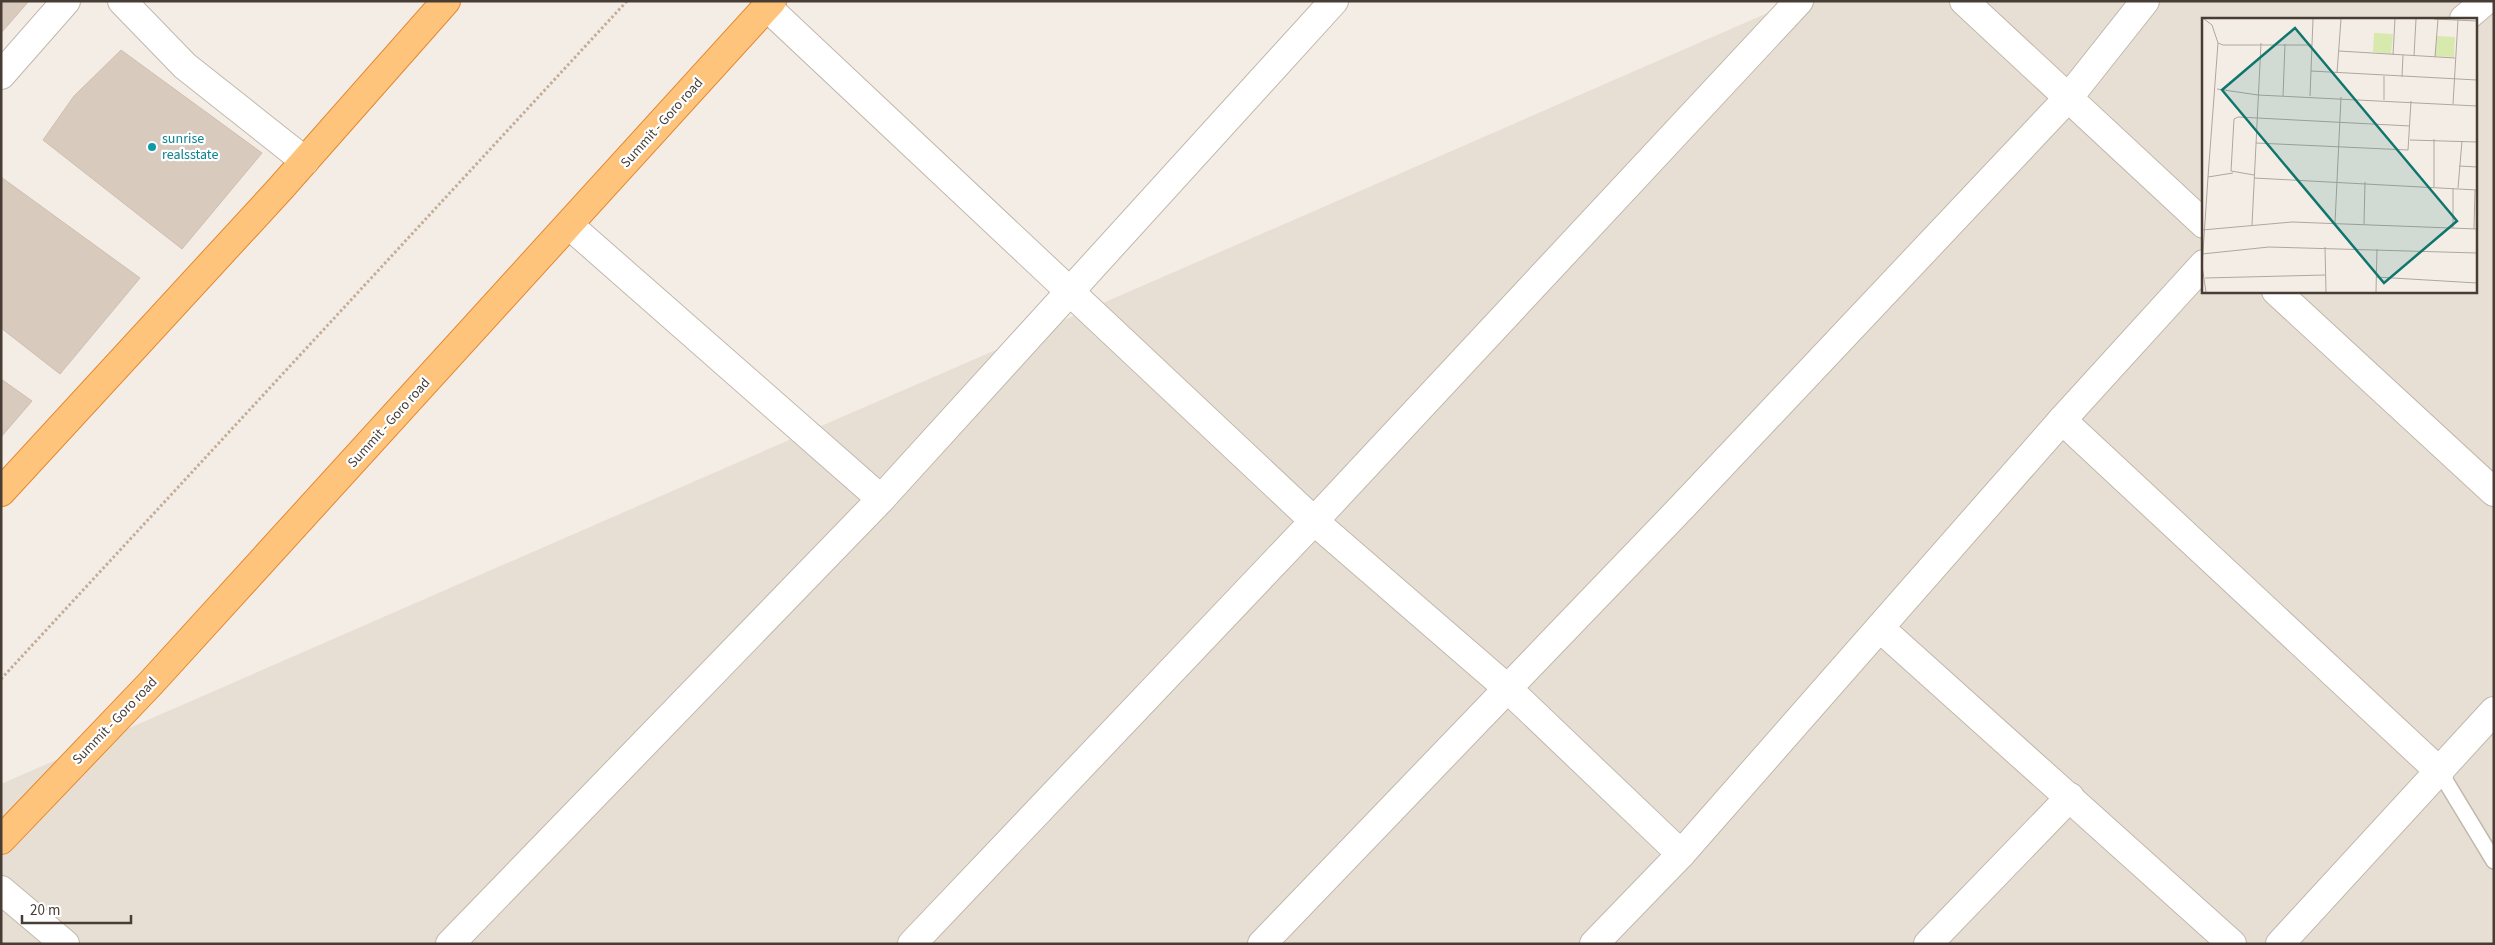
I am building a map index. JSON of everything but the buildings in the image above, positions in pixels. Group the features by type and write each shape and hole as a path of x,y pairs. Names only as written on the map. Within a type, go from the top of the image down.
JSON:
{"highway":[{"path":"1,492 305,161 446,1"},
{"name":"Summit - Goro road","path":"1,840 151,683 770,4"}],"street":[{"path":"1,75 66,1"},
{"path":"122,1 185,66 305,161"},
{"path":"450,944 881,499 1069,290 1334,1"},
{"path":"912,944 1314,521 1799,1"},
{"path":"1964,1 2202,222"},
{"path":"1262,944 1683,506 2069,97 2145,1"},
{"path":"2465,18 2485,1"},
{"path":"770,4 1314,521 1507,688 1681,854"},
{"path":"569,225 881,499"},
{"path":"1594,944 1681,854 2062,420 2202,266"},
{"path":"2277,292 2494,492"},
{"path":"2062,420 2440,772"},
{"path":"1880,628 2232,944"},
{"path":"2280,944 2494,711"},
{"path":"1928,944 2070,797"},
{"path":"1,890 65,944"}],"lane":[{"path":"2440,772 2494,861"}],"path":[{"path":"1,680 627,1"}],"shaded area":[{"path":"1795,1 2494,1 2494,944 1,944 1,784"}],"place":[{"name":"sunrise realsstate","path":"152,147"}]}
